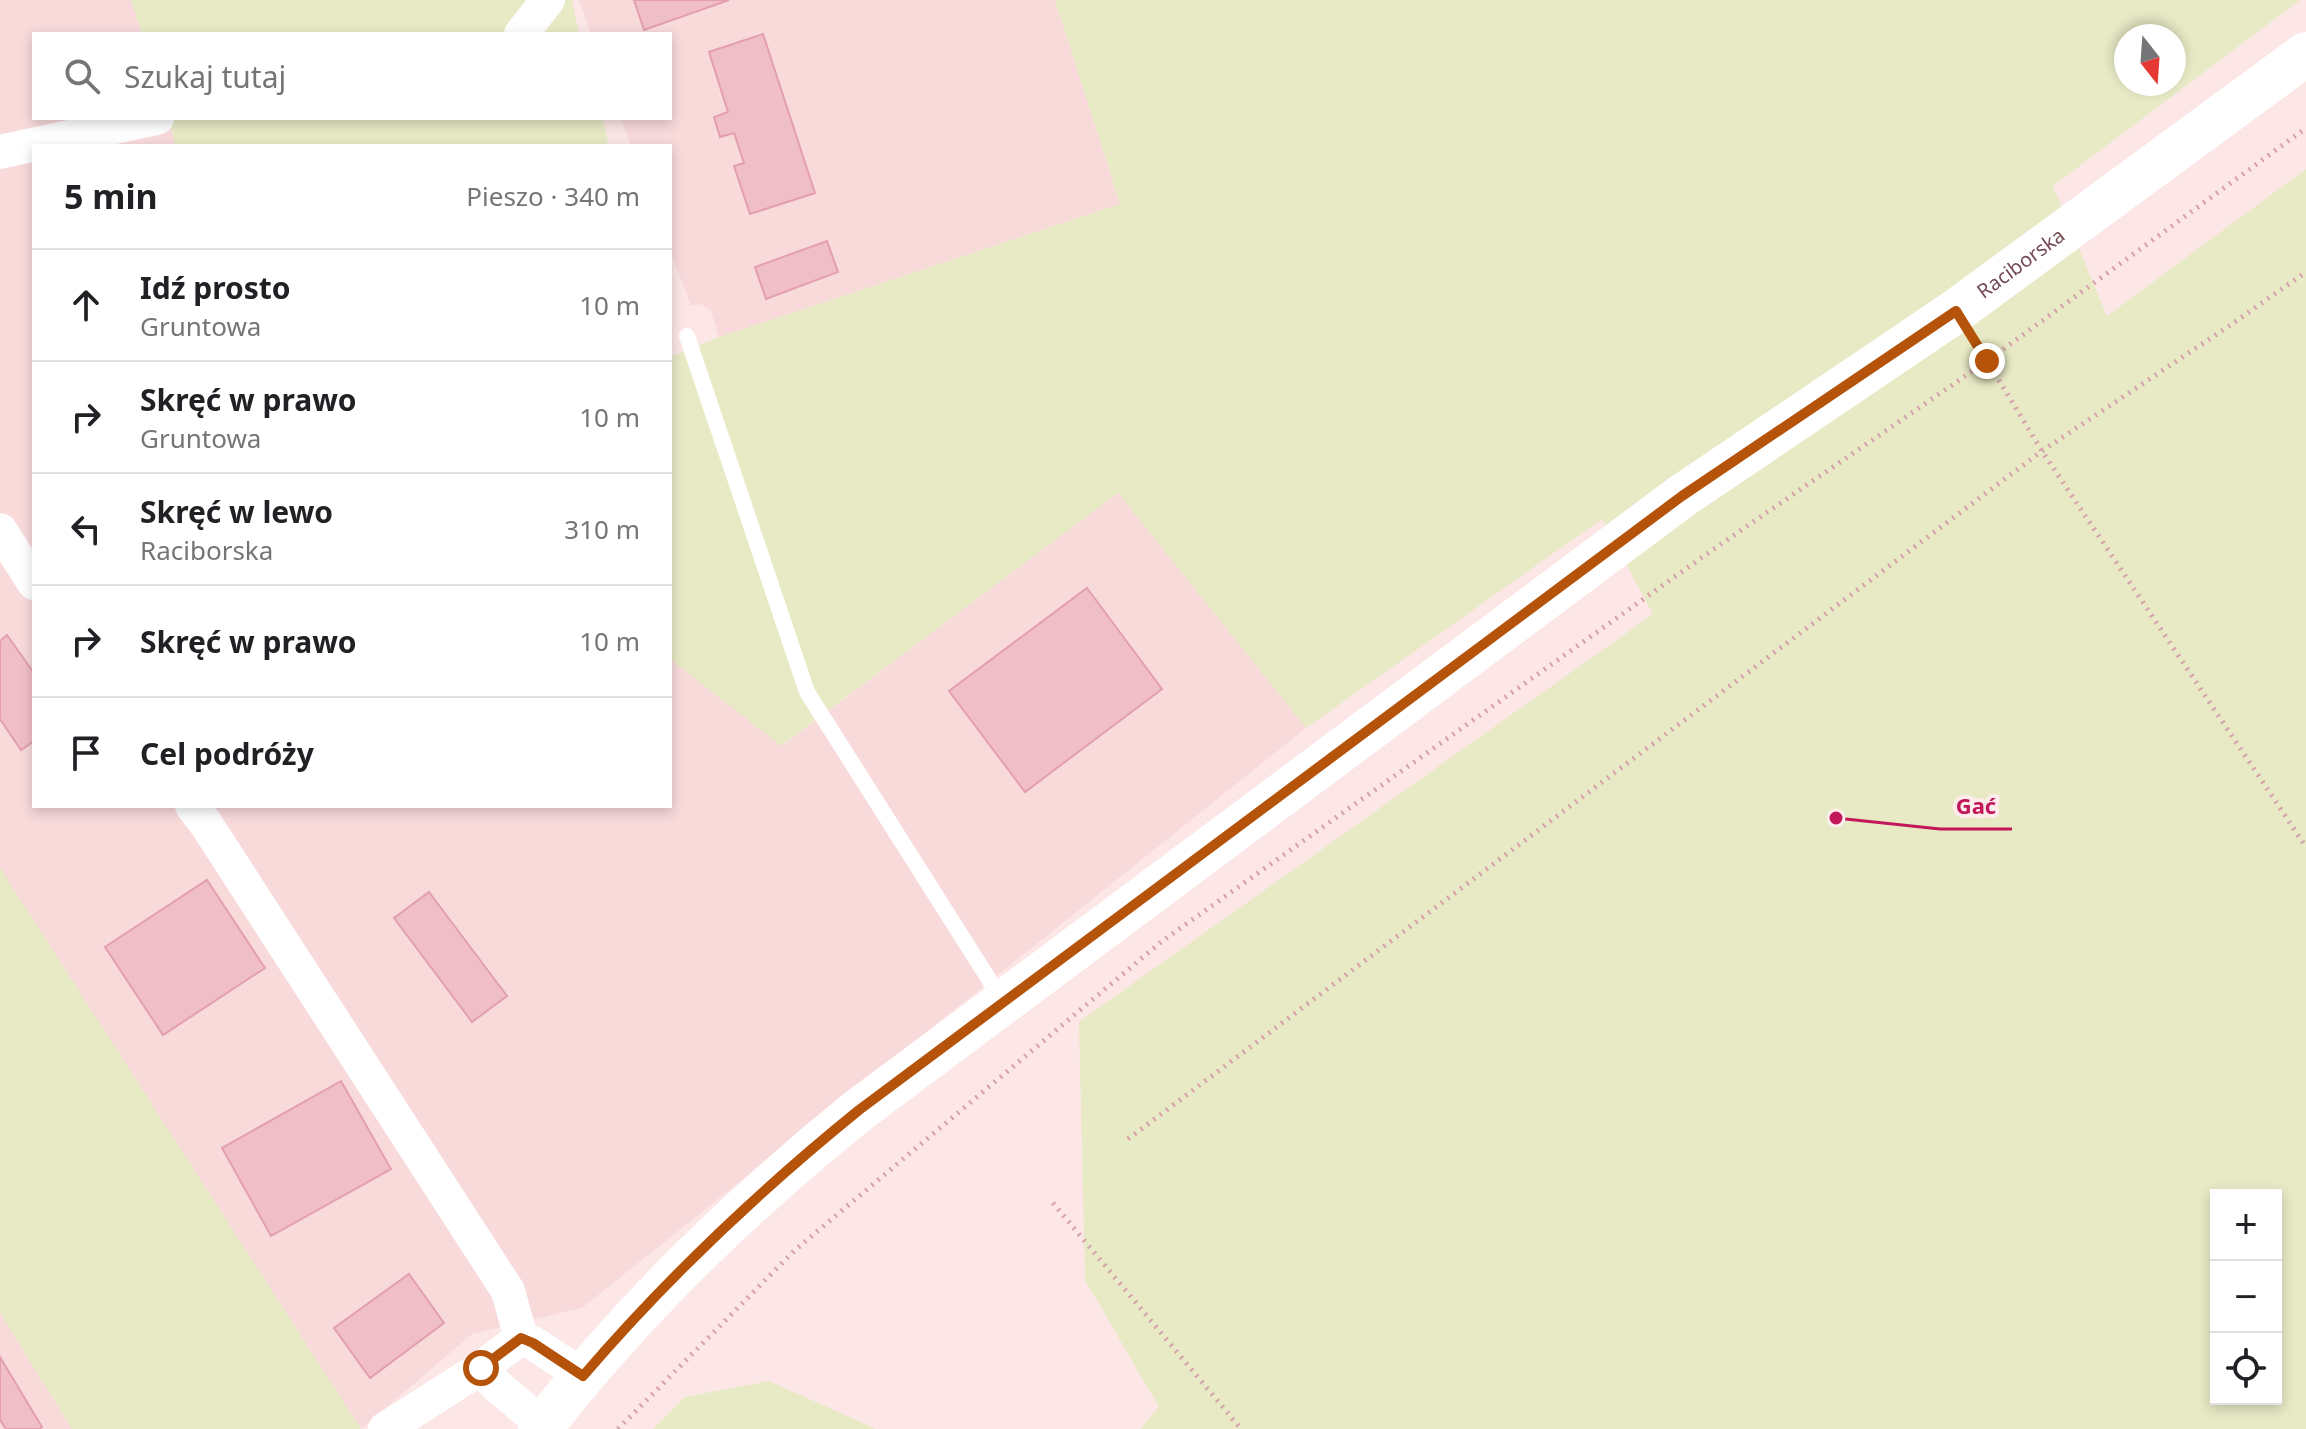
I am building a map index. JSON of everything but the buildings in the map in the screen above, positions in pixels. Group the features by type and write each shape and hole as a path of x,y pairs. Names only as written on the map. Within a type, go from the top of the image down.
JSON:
{"main road":[{"name":"Raciborska","path":"541,1427 655,1295 749,1203 859,1110 1682,496 1956,311 2306,54"}],"street":[{"path":"523,32 548,0"},
{"path":"37,144 148,120"},
{"path":"0,152 32,145"},
{"path":"0,530 32,580"},
{"path":"194,808 508,1291 521,1338"},
{"path":"385,1429 481,1368 521,1338"},
{"path":"521,1338 583,1376"},
{"path":"481,1368 541,1427"}],"lane":[{"path":"687,336 807,692 1002,1002"}],"path":[{"path":"618,1429 795,1250 1161,942 1698,560 1987,361 2306,128"},
{"path":"1128,1139 2042,451 2306,272"},
{"path":"1956,311 2042,451 2306,847"},
{"path":"1053,1203 1241,1429"}],"shaded area":[{"path":"0,0 131,0 141,32 32,32 32,120 169,120 175,144 32,144 32,808 672,808 672,661 782,746 1118,493 1306,728 582,1308 472,1334 361,1429 0,869"},
{"path":"579,0 1055,0 1120,204 719,337 711,311 700,304 691,306 672,255 672,144 630,144 622,120 672,120 672,32 590,32"},
{"path":"0,1313 72,1429 0,1429"}],"green space":[{"path":"131,0 572,0 579,32 141,32"},
{"path":"1055,0 2300,0 2186,86 2186,24 2114,24 2114,96 2173,96 2053,186 2107,316 2306,169 2306,1429 1140,1429 1159,1407 1085,1280 1079,1022 1653,614 1602,519 1306,728 1118,493 781,746 672,661 672,356 719,337 1120,204"},
{"path":"169,120 602,120 608,144 175,144"},
{"path":"0,868 361,1429 72,1429 0,1313"},
{"path":"769,1381 876,1429 653,1429 685,1397"}],"place":[{"name":"Gać","path":"1836,818"}],"route":[{"path":"481,1368 521,1338 583,1376 703,1246 797,1160 859,1110 1682,496 1956,311 1987,361"}]}
